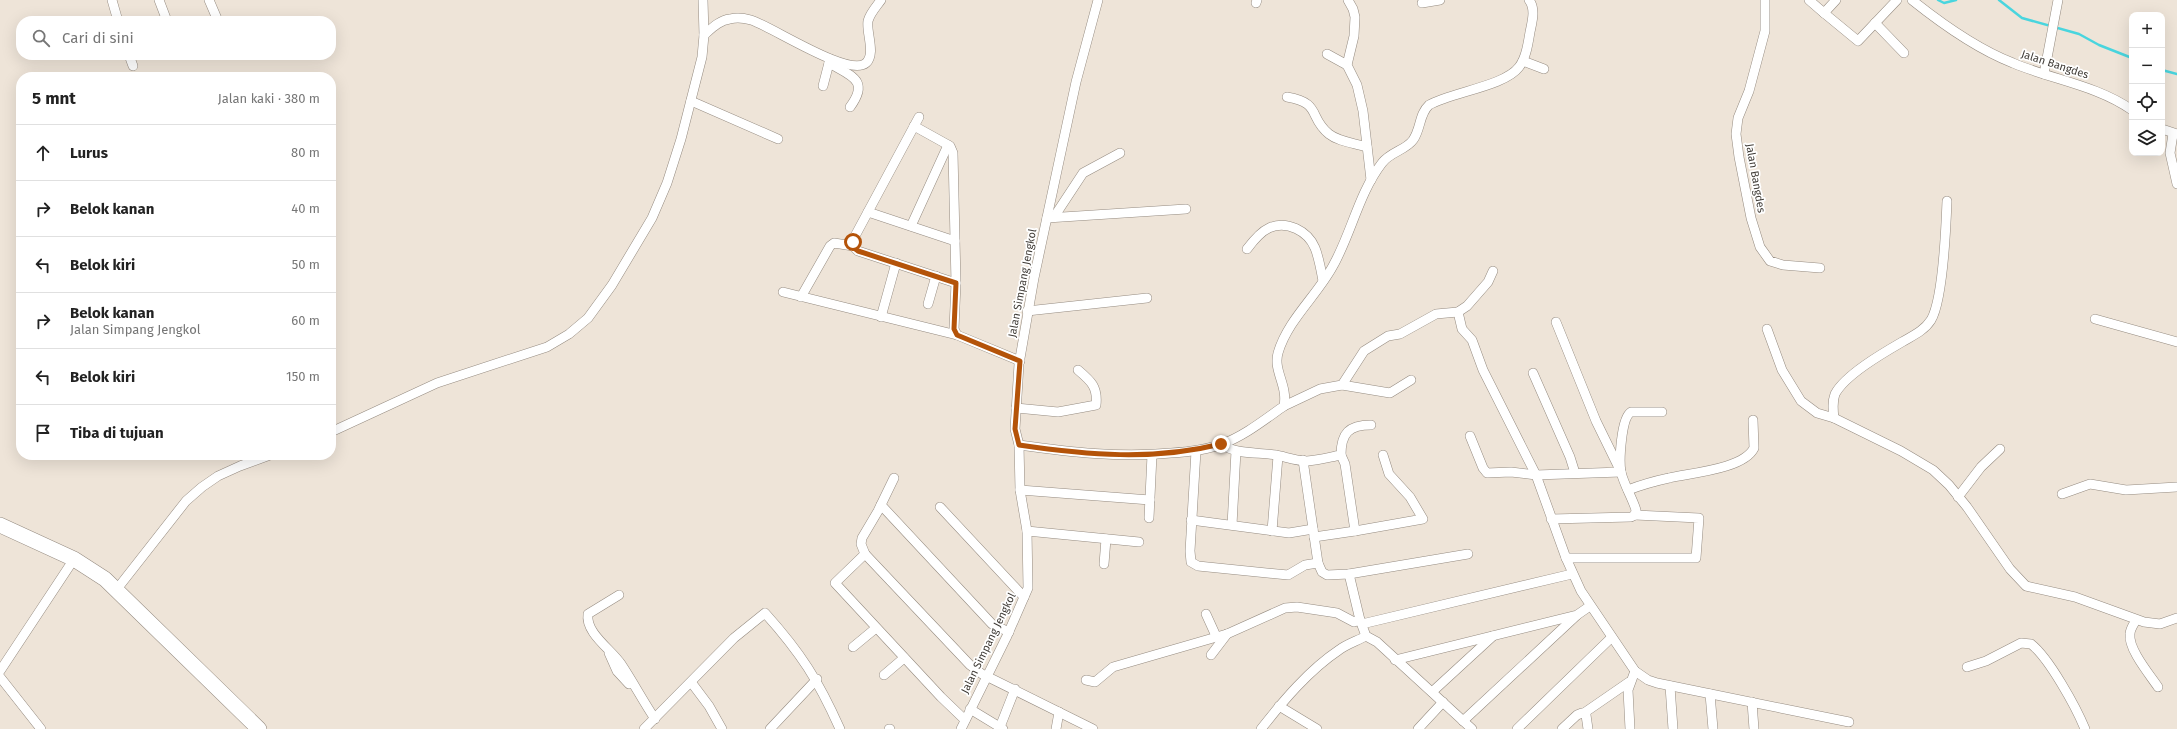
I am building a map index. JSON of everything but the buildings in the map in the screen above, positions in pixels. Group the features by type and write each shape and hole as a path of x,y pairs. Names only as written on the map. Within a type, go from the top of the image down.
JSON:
{"main road":[{"path":"0,525 74,559 117,589 259,729"}],"street":[{"path":"112,0 117,16"},
{"path":"159,0 165,16"},
{"path":"209,0 216,16"},
{"path":"336,430 437,383 547,347 578,327 588,318 612,285 652,218 667,183 702,57 704,34 703,0"},
{"path":"830,61 852,65 867,62 870,54 868,22 880,0"},
{"name":"Jalan Simpang Jengkol","path":"963,725 1028,588 1029,573 1027,531 1020,490 1019,445 1015,429 1020,361 1027,312 1051,218 1076,82 1098,0"},
{"path":"1347,65 1354,36 1355,18 1353,9 1348,0"},
{"path":"1422,3 1440,0"},
{"path":"1284,406 1286,395 1276,364 1278,351 1303,308 1323,281 1339,255 1372,180 1385,160 1412,141 1423,114 1429,104 1501,79 1516,71 1523,61 1532,22 1533,6 1529,0"},
{"name":"Jalan Bangdes","path":"1766,0 1767,18 1758,59 1737,125 1737,145 1745,191 1758,241 1766,257 1774,263 1783,266 1820,268"},
{"path":"1809,0 1858,41 1897,0"},
{"path":"1824,13 1836,0"},
{"name":"Jalan Bangdes","path":"1912,0 1998,57 2100,92 2129,108"},
{"path":"2044,74 2058,0"},
{"path":"704,34 716,24 728,19 749,19 830,61 854,79 859,86 859,95 850,107"},
{"path":"1875,23 1904,53"},
{"path":"1327,54 1347,65 1357,85 1372,180"},
{"path":"131,60 133,66"},
{"path":"823,86 830,61"},
{"path":"1523,61 1544,69"},
{"path":"1286,96 1303,100 1310,105 1329,134 1338,139 1367,147"},
{"path":"691,101 778,139"},
{"path":"853,246 853,239 919,117"},
{"path":"914,126 948,145 952,150 954,160 956,283 954,329 957,335"},
{"path":"2165,130 2176,133 2170,153 2177,184"},
{"path":"911,226 948,145"},
{"path":"1051,218 1083,173 1120,153"},
{"path":"1834,418 1834,400 1839,389 1844,383 1870,363 1924,329 1932,319 1938,291 1947,200"},
{"path":"1051,218 1186,208"},
{"path":"868,212 955,241"},
{"path":"1247,249 1260,234 1270,228 1282,225 1295,228 1311,240 1316,249 1323,281"},
{"path":"801,297 830,246 834,243 853,246 858,251 956,283"},
{"path":"881,317 896,263"},
{"path":"1342,385 1360,356 1371,346 1388,336 1400,334 1436,314 1458,312 1467,306 1478,294 1493,271"},
{"path":"928,304 936,276"},
{"path":"783,292 957,335 1020,361"},
{"path":"1027,312 1147,298"},
{"path":"1458,312 1462,329 1472,340 1483,370 1536,475 1572,574 1590,606 1635,671 1648,680 1670,686 1849,722 1839,729"},
{"path":"2095,319 2177,342"},
{"path":"1556,322 1596,421 1621,472 1636,510 1635,515"},
{"path":"1767,329 1782,370 1798,396 1818,413 1834,418 1918,459 1933,470 1958,497 2010,569 2026,586 2074,598 2136,620 2160,624 2177,618"},
{"path":"1016,408 1058,412 1096,406 1097,393 1095,386 1078,370"},
{"path":"1533,373 1573,465 1575,474"},
{"path":"1019,445 1104,455 1152,455 1196,451 1221,444 1249,430 1284,406 1320,389 1342,385 1390,393 1411,380"},
{"path":"1621,472 1621,444 1628,414 1633,412 1662,412"},
{"path":"1628,490 1658,480 1708,471 1743,458 1754,448 1753,420"},
{"path":"1355,531 1345,464 1341,455 1343,436 1349,430 1364,425 1371,425"},
{"path":"1470,436 1483,468 1487,473 1511,472 1536,475 1621,472"},
{"path":"1221,444 1236,451 1303,460 1341,455"},
{"path":"1958,497 1981,467 2000,449"},
{"path":"1196,451 1191,520 1191,562 1198,566 1288,575 1305,565 1318,563"},
{"path":"1232,525 1236,451"},
{"path":"1149,518 1152,455"},
{"path":"1191,520 1289,533 1313,533 1355,531 1423,519 1410,497 1389,474 1383,455"},
{"path":"1272,531 1278,456"},
{"path":"117,589 186,501 202,486 240,466 256,460"},
{"path":"1303,460 1318,563 1322,572 1327,574 1349,574 1468,554"},
{"path":"894,478 881,505 862,538 861,544 865,554 970,665 982,674 987,675 1092,729"},
{"path":"2062,494 2090,484 2126,490 2177,487"},
{"path":"1020,490 1150,500"},
{"path":"881,505 992,624 1008,632"},
{"path":"940,507 1024,597"},
{"path":"1551,519 1635,515 1699,518 1696,558 1566,558"},
{"path":"1027,531 1139,542"},
{"path":"1104,564 1106,539"},
{"path":"865,554 835,583 963,725"},
{"path":"0,671 74,559"},
{"path":"1349,574 1366,636 1377,642 1472,729"},
{"path":"1086,680 1095,682 1113,667 1227,634 1285,608 1320,610 1338,614 1354,622 1361,622 1572,574"},
{"path":"619,595 592,610 587,616 591,628 609,653 620,662 633,686 655,719"},
{"path":"1463,721 1577,616 1590,606"},
{"path":"644,729 734,638 765,613 796,649 817,679 840,729"},
{"path":"1206,614 1216,636"},
{"path":"1395,660 1577,616"},
{"path":"2136,620 2130,633 2130,641 2140,660 2158,687"},
{"path":"853,647 876,628"},
{"path":"1211,655 1227,634"},
{"path":"1262,729 1279,706 1324,661 1340,649 1366,636"},
{"path":"1432,692 1493,636"},
{"path":"1517,729 1612,638"},
{"path":"1967,667 1986,661 2021,643 2031,644 2058,679 2073,703 2085,729"},
{"path":"884,675 904,658"},
{"path":"1562,729 1577,715 1584,713 1629,682 1635,671"},
{"path":"0,677 41,729"},
{"path":"774,728 817,679"},
{"path":"691,682 709,706 722,729"},
{"path":"1629,682 1630,729"},
{"path":"1670,686 1672,729"},
{"path":"970,709 1001,728 1015,689"},
{"path":"1710,694 1713,729"},
{"path":"1418,729 1443,702"},
{"path":"1752,702 1754,729"},
{"path":"1279,706 1317,729"},
{"path":"1056,729 1059,712"},
{"path":"1584,713 1586,715 1588,729"}],"waterway":[{"path":"1938,0 1944,3 1956,0"},
{"path":"1999,0 2022,18 2079,34 2099,45 2129,57"},
{"path":"2165,71 2177,74"}],"route":[{"path":"853,242 852,244 854,248 858,251 956,283 954,329 957,335 1020,361 1015,429 1019,445 1068,452 1134,456 1192,452 1221,444"}]}
